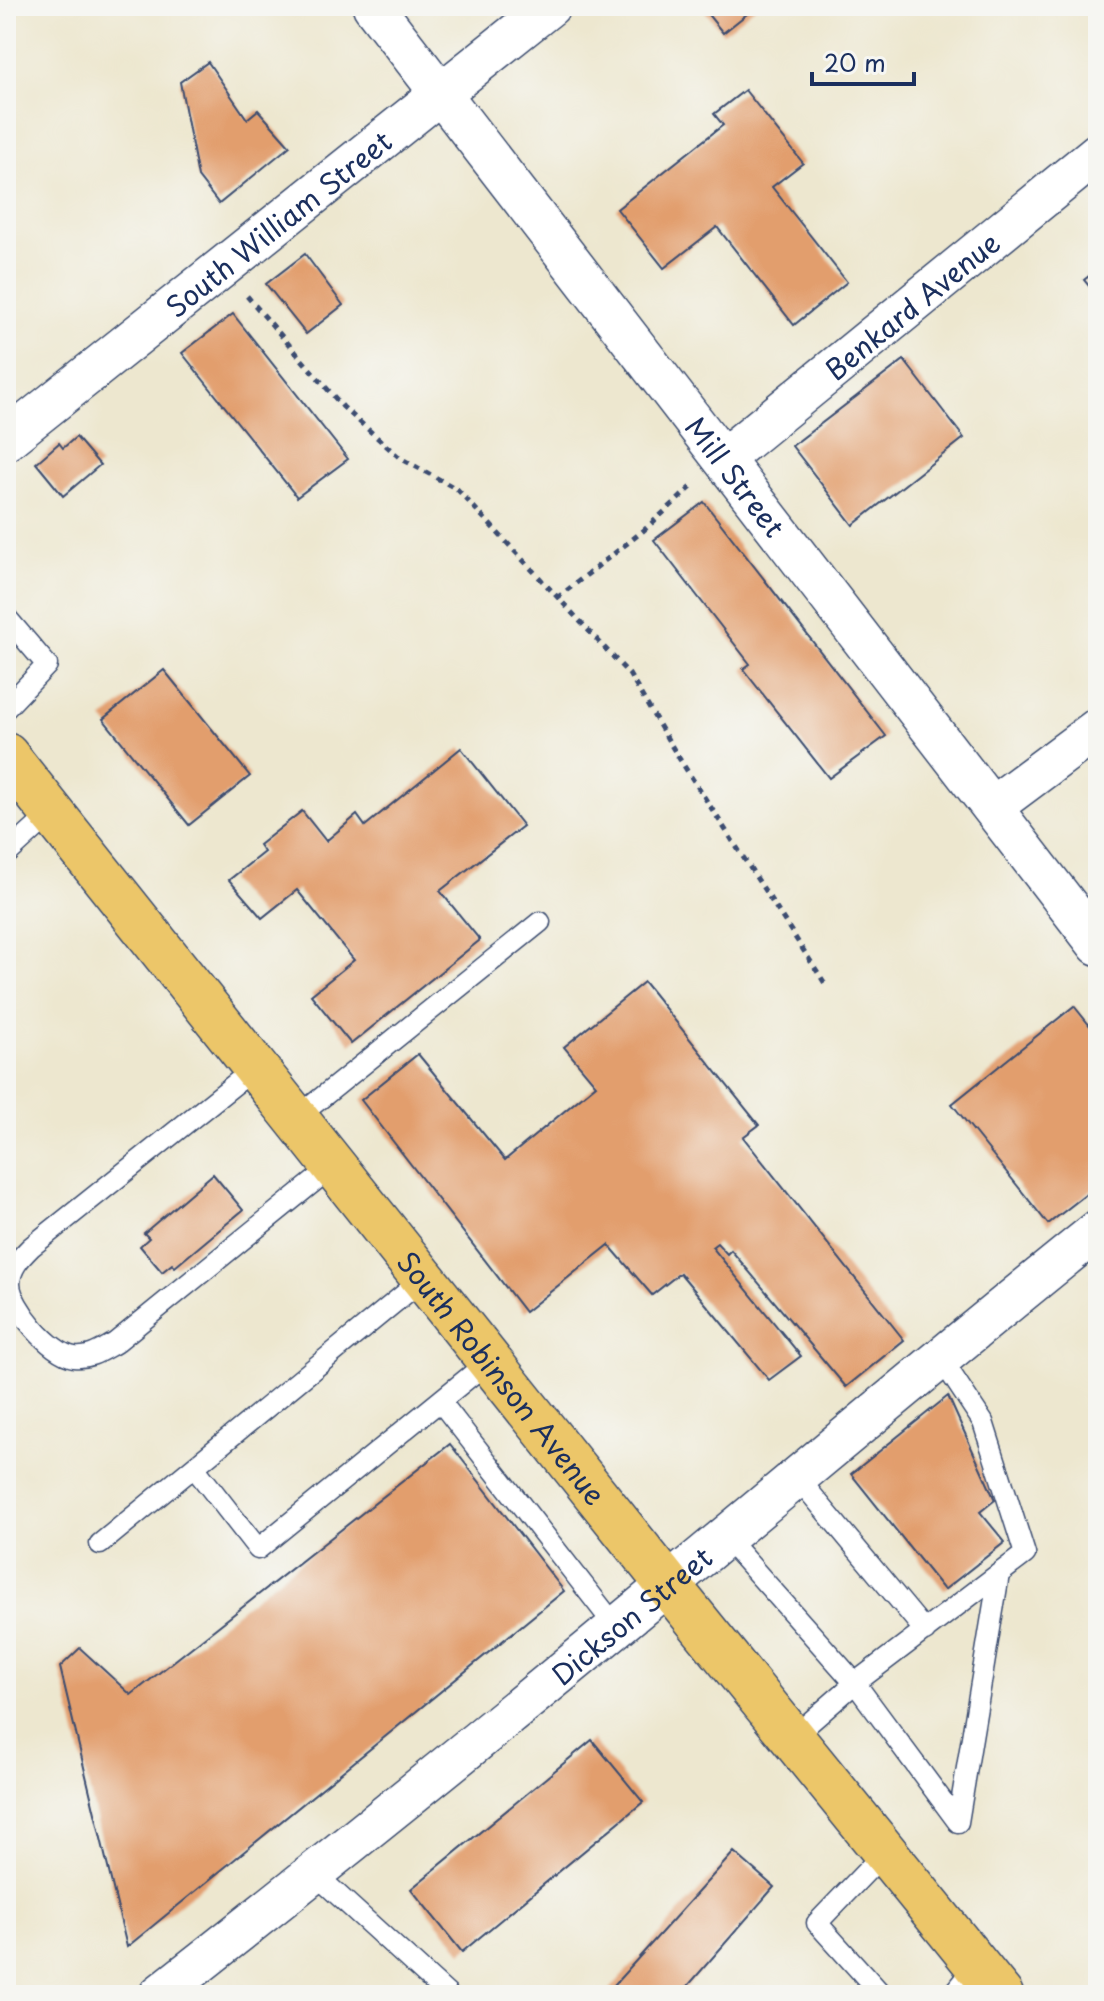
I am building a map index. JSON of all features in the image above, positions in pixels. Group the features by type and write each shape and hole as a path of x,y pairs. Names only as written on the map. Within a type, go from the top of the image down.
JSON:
{"highway":[{"name":"South Robinson Avenue","path":"6,755 885,1852 977,1985"}],"street":[{"name":"Mill Street","path":"373,6 1098,945"},
{"name":"South William Street","path":"6,440 550,6"},
{"name":"Benkard Avenue","path":"724,458 1098,153"},
{"path":"992,807 1098,728"},
{"name":"Dickson Street","path":"159,1995 668,1585 940,1357 1098,1230"}],"lane":[{"path":"6,617 47,665 6,708"},
{"path":"6,855 53,812"},
{"path":"295,1119 540,922"},
{"path":"255,1068 31,1247 14,1266 10,1282 12,1300 56,1349 73,1357 95,1355 115,1343 333,1166"},
{"path":"100,1544 423,1279"},
{"path":"792,1738 855,1683 1025,1554 983,1422 940,1357"},
{"path":"194,1467 258,1549 489,1361"},
{"path":"440,1401 616,1627"},
{"path":"797,1477 925,1631"},
{"path":"725,1537 855,1683 958,1822 999,1574"},
{"path":"882,1995 817,1923 885,1852"},
{"path":"314,1873 448,1995"}],"path":[{"path":"222,268 287,339 343,407 400,458 457,489 629,674 685,768 826,985"},
{"path":"557,598 643,531 724,458"}],"building":[{"path":"701,6 757,6 723,33"},
{"path":"208,62 247,119 258,110 290,146 219,204 198,177 180,82"},
{"path":"745,90 803,163 772,187 847,282 794,325 717,227 664,268 617,209 723,125 714,114"},
{"path":"305,254 343,305 306,334 266,284"},
{"path":"1098,269 1098,297 1084,280"},
{"path":"233,314 348,459 297,497 182,353"},
{"path":"904,360 964,438 853,525 792,446"},
{"path":"76,437 100,465 63,496 36,463 59,443 63,448"},
{"path":"704,502 886,736 829,778 743,669 750,664 654,540"},
{"path":"164,670 250,776 189,825 103,719"},
{"path":"461,748 523,826 440,891 480,940 351,1044 311,995 354,960 297,890 262,918 229,880 264,852 259,845 302,811 326,841 357,815 365,826"},
{"path":"644,982 759,1125 743,1137 904,1340 846,1387 731,1250 727,1254 717,1243 712,1247 801,1356 769,1380 680,1273 652,1295 609,1245 525,1312 361,1100 418,1054 505,1160 596,1085 564,1047"},
{"path":"1074,1006 1098,1036 1098,1185 1048,1224 952,1104"},
{"path":"213,1174 243,1210 175,1267 172,1264 162,1272 140,1246 149,1238 144,1233"},
{"path":"948,1396 995,1500 980,1512 1005,1542 944,1590 851,1474"},
{"path":"450,1444 564,1591 127,1947 60,1667 80,1648 131,1695"},
{"path":"592,1740 643,1802 462,1952 411,1889"},
{"path":"734,1852 774,1887 680,1995 605,1995"}]}
